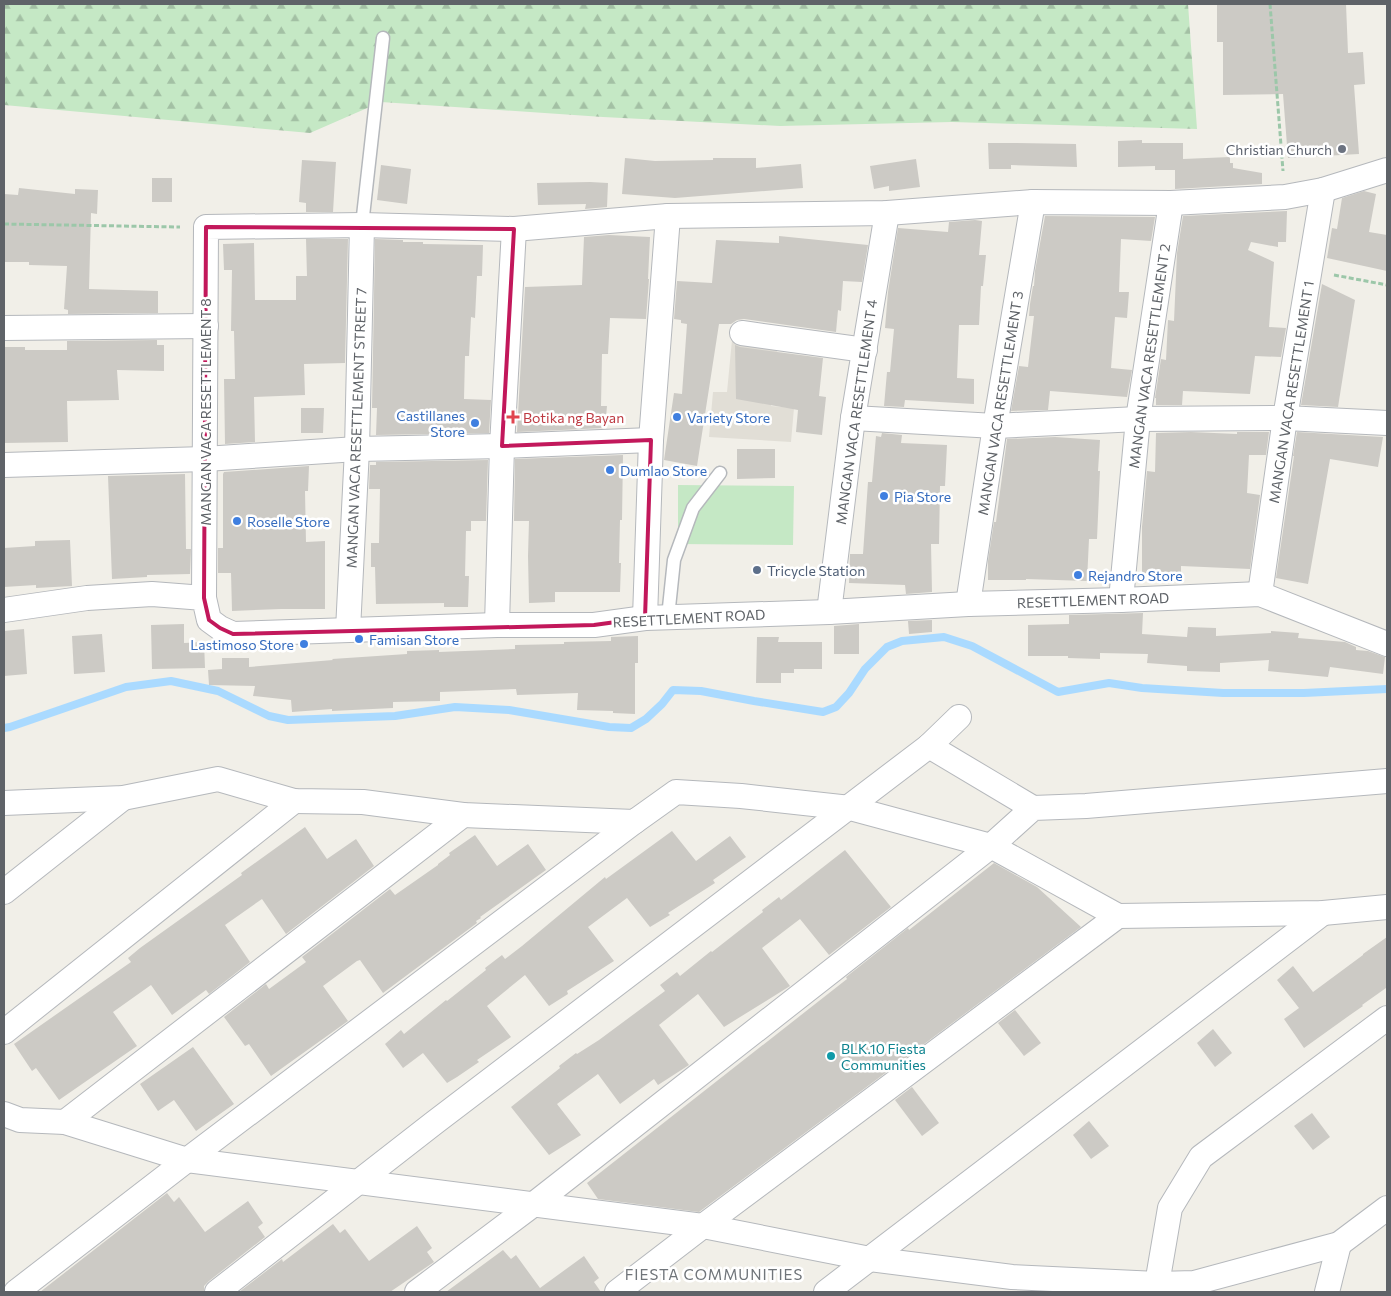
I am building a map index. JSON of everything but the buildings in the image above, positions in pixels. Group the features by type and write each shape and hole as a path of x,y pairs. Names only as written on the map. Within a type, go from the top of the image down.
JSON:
{"street":[{"path":"206,227 362,225 514,229 668,216 887,212 1033,202 1171,203 1285,197 1323,190 1387,170"},
{"name":"MANGAN VACA RESETTLEMENT 1","path":"1260,594 1285,418 1323,190"},
{"name":"MANGAN VACA RESETTLEMENT 3","path":"968,604 995,426 1033,202"},
{"name":"MANGAN VACA RESETTLEMENT 2","path":"1121,600 1138,418 1171,203"},
{"name":"MANGAN VACA RESETTLEMENT 4","path":"829,612 853,418 887,212"},
{"path":"645,618 651,440 668,216"},
{"name":"MANGAN VACA RESETTLEMENT STREET 7","path":"348,630 357,449 362,225"},
{"name":"MANGAN VACA RESETTLEMENT 8","path":"204,598 206,227"},
{"path":"497,625 502,446 514,229"},
{"path":"4,328 206,326"},
{"path":"742,332 865,350"},
{"path":"853,418 995,426 1138,418 1285,418 1387,424"},
{"path":"4,466 205,459 357,449 651,440"},
{"path":"4,610 87,598 142,594 204,598"},
{"name":"RESETTLEMENT ROAD","path":"204,598 209,620 220,628 234,634 497,625 594,625 645,618 1260,594 1387,644"},
{"path":"218,1292 358,1182 850,808 929,746 959,717"},
{"path":"929,746 1033,808 1096,806 1387,781"},
{"path":"4,803 123,798 218,779 294,801 363,802 463,815 634,822"},
{"path":"16,1292 187,1160 676,792 741,796 850,808 990,846 1118,916 1323,913 1387,907"},
{"path":"4,892 123,798"},
{"path":"4,1032 294,801"},
{"path":"417,1292 534,1204 990,846 1033,808"},
{"path":"65,1122 463,815"},
{"path":"826,1292 1323,913"},
{"path":"617,1292 1118,916"},
{"path":"1157,1284 1170,1208 1201,1156 1387,1018"},
{"path":"4,1114 20,1120 65,1122 187,1160 704,1226 870,1259 1012,1277 1157,1284 1188,1288 1339,1244 1387,1208"},
{"path":"1326,1292 1339,1244"},
{"path":"993,1292 1012,1277"}],"lane":[{"path":"362,225 383,38"},
{"path":"668,617 674,560 693,508 720,473"}],"path":[{"path":"1270,4 1285,197"},
{"path":"4,224 206,227"},
{"path":"1310,270 1387,285"}],"highlighted area":[{"path":"206,227 514,229 502,446 651,440 645,618 594,625 233,634 220,628 209,620 204,598"}],"shaded area":[{"path":"732,340 778,344 771,406 794,408 791,442 709,437 713,392 727,392"}],"green space":[{"path":"4,4 1188,4 1197,129 952,122 780,126 603,117 381,102 310,133 4,105"},
{"path":"678,485 794,486 793,545 678,544"}],"waterway":[{"path":"4,728 126,687 171,681 218,691 269,716 288,720 395,716 455,707 509,710 609,727 631,728 646,719 673,690 701,691 823,712 836,707 849,693 865,669 887,647 902,641 944,637 972,646 1058,692 1109,683 1142,688 1223,693 1304,693 1387,689"}],"place":[{"name":"Christian Church","path":"1342,149"},
{"name":"Botika ng Bayan","path":"513,417"},
{"name":"Variety Store","path":"677,417"},
{"name":"Castillanes Store","path":"475,423"},
{"name":"Dumlao Store","path":"610,470"},
{"name":"Pia Store","path":"884,496"},
{"name":"Roselle Store","path":"237,521"},
{"name":"Tricycle Station","path":"757,570"},
{"name":"Rejandro Store","path":"1078,575"},
{"name":"Famisan Store","path":"359,639"},
{"name":"Lastimoso Store","path":"304,644"},
{"name":"BLK.10 Fiesta Communities","path":"831,1056"}],"district":[{"name":"FIESTA COMMUNITIES","path":"714,1274"}]}
